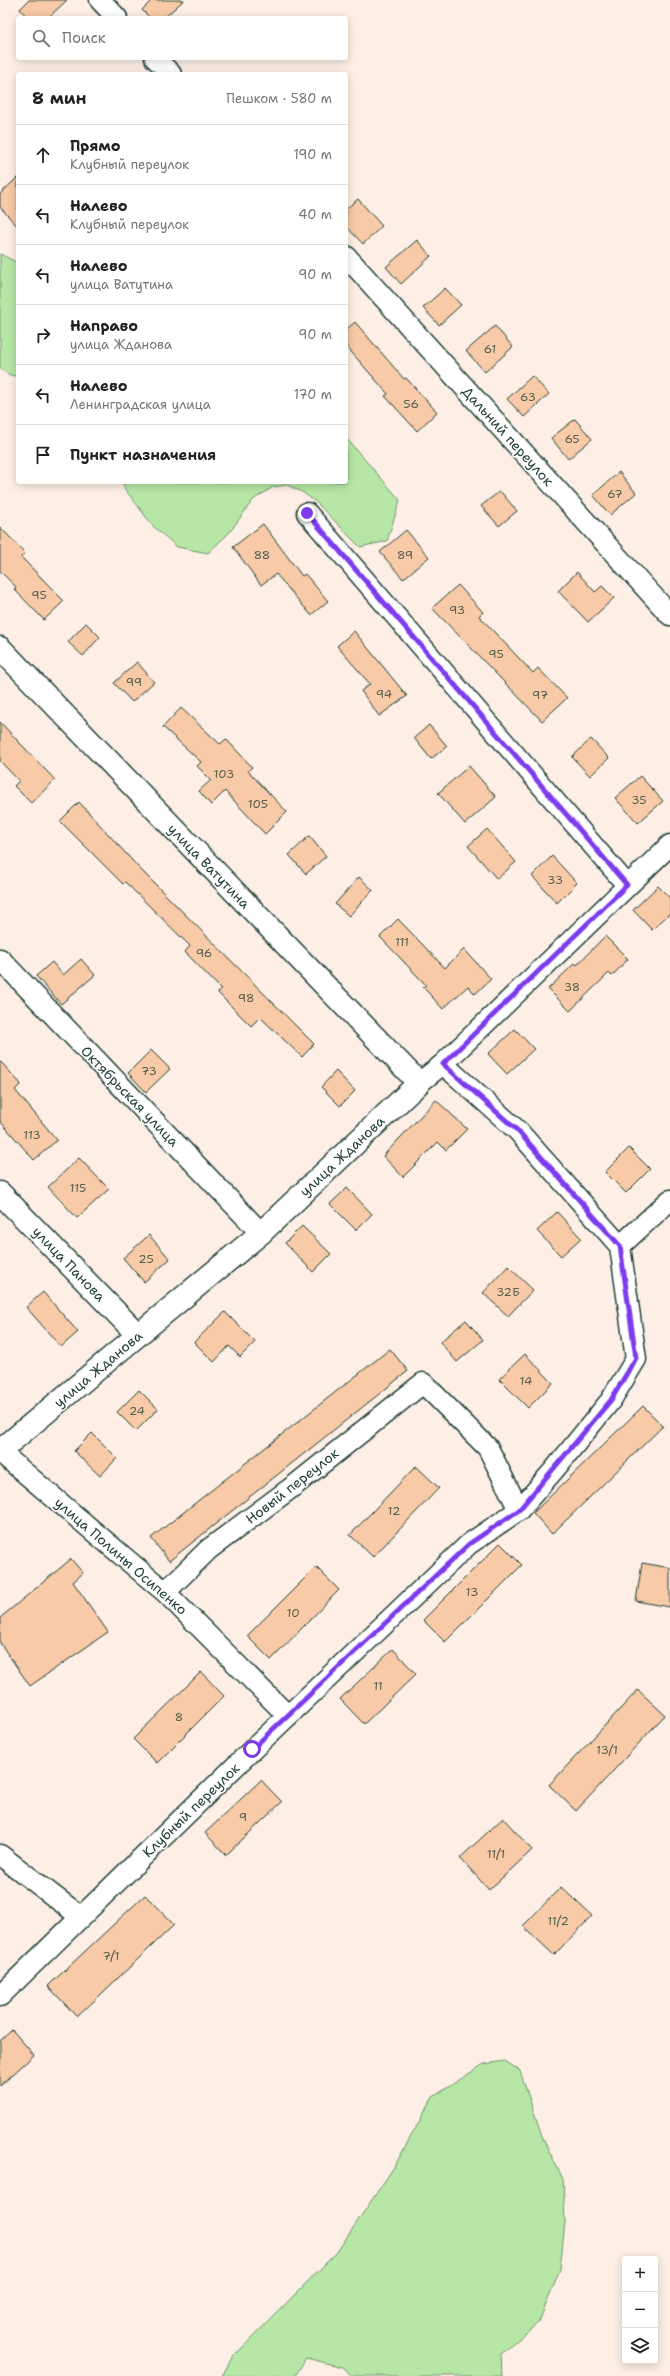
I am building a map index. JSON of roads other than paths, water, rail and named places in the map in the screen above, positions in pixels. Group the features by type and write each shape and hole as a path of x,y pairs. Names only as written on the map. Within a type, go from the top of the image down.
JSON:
{"street":[{"path":"100,0 115,16"},
{"path":"157,60 169,72"},
{"name":"Дальний переулок","path":"348,258 670,615"},
{"path":"307,513 627,885"},
{"name":"улица Ватутина","path":"0,648 419,1083"},
{"name":"улица Жданова","path":"0,1452 260,1233 419,1083 443,1064 670,845"},
{"name":"Октябрьская улица","path":"0,959 260,1233"},
{"path":"443,1064 518,1131 620,1246 670,1200"},
{"name":"улица Панова","path":"0,1193 138,1335"},
{"name":"Клубный переулок","path":"0,1996 288,1716 469,1544 519,1510 611,1400 636,1358 620,1246"},
{"name":"Новый переулок","path":"165,1592 209,1549 295,1485 423,1383 488,1448 519,1510"},
{"name":"улица Полины Осипенко","path":"0,1452 165,1592 288,1716"},
{"path":"0,1855 80,1917"}]}
